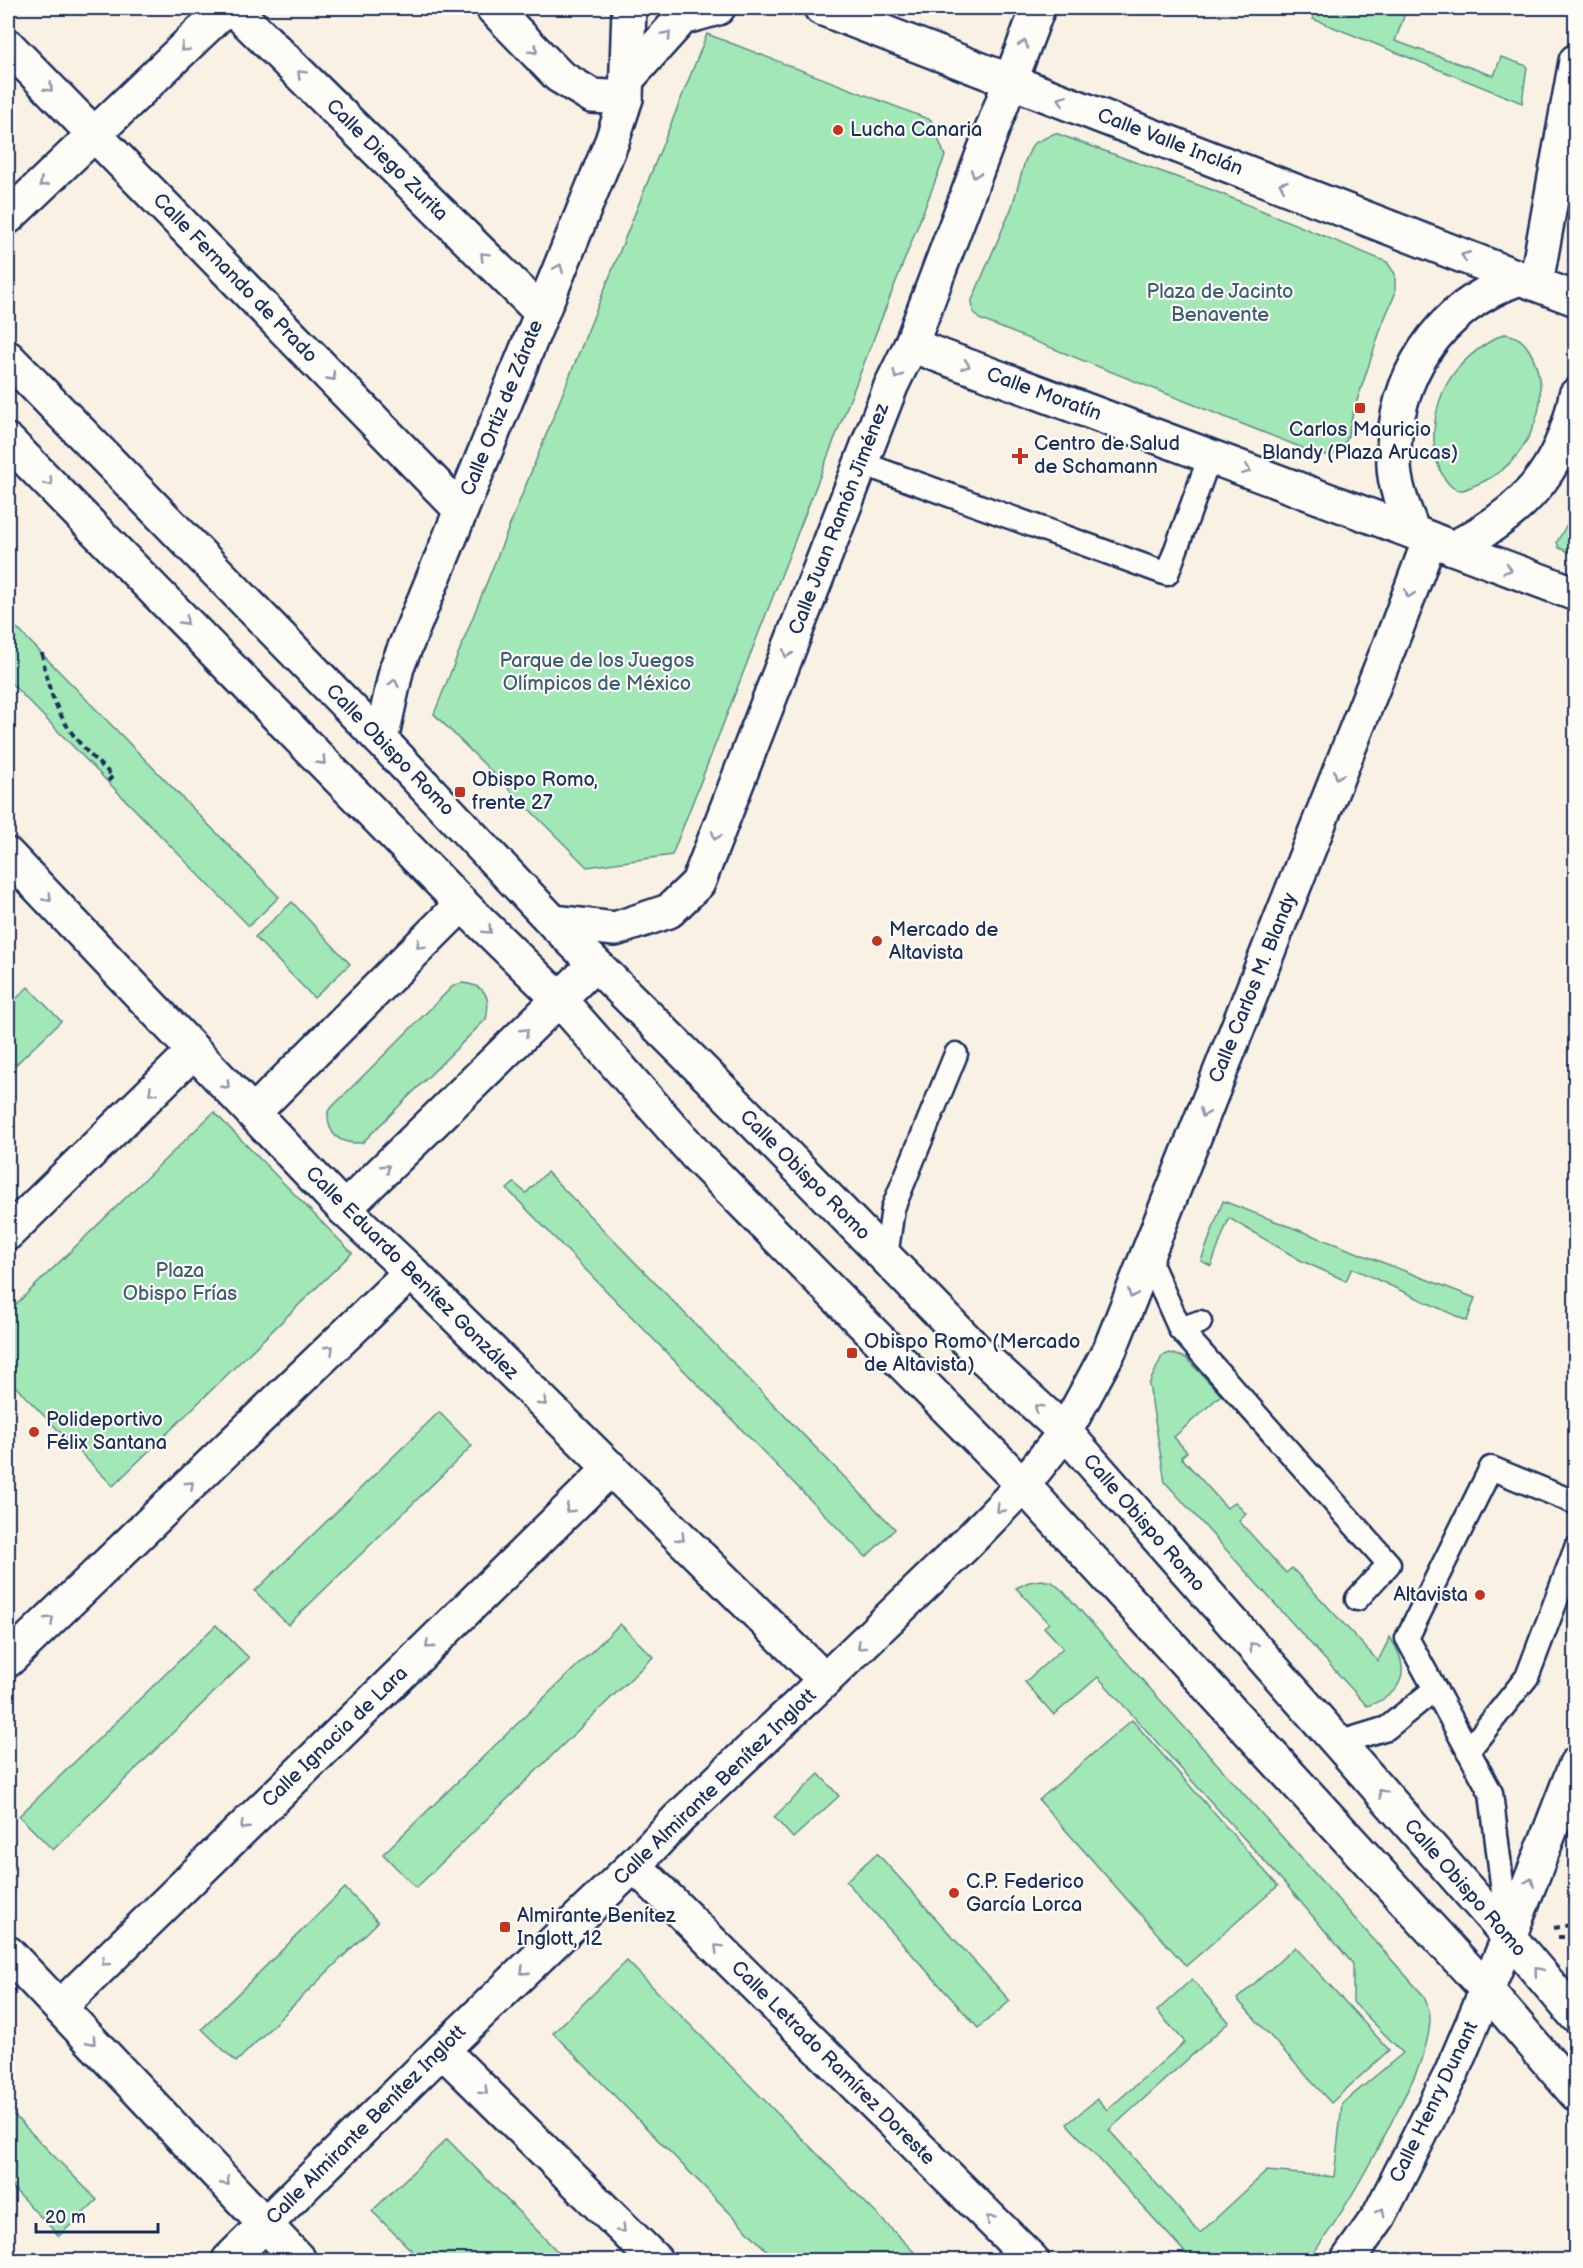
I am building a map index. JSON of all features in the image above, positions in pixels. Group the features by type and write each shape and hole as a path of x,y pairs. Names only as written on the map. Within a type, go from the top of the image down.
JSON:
{"street":[{"path":"8,217 226,8"},
{"name":"Calle Diego Zurita","path":"233,8 540,312"},
{"path":"494,8 559,76 592,96 627,88"},
{"name":"Calle Ortiz de Zárate","path":"381,740 398,667 540,312 612,141 627,88 629,8"},
{"name":"Calle Ortiz de Zárate","path":"627,88 682,18 718,8"},
{"name":"Calle Valle Inclán","path":"821,8 1528,280 1574,303"},
{"name":"Calle Juan Ramón Jiménez","path":"553,922 615,929 669,911 698,883 891,386 911,345 1038,8"},
{"name":"Calle Fernando de Prado","path":"8,46 461,510"},
{"path":"1575,61 1528,280 1503,284 1476,298 1450,318 1420,357 1404,390 1396,423 1394,467 1401,502 1432,540 1501,521 1519,506 1549,468 1570,425 1575,395"},
{"name":"Calle Moratín","path":"911,345 1575,594"},
{"name":"Calle Obispo Romo","path":"8,358 381,740 553,922 982,1356 1065,1432 1509,1937 1575,2016"},
{"path":"8,441 462,904 559,999 697,1156 1023,1485 1487,1990 1575,2094"},
{"name":"Calle Carlos M. Blandy","path":"1065,1432 1110,1349 1432,540"},
{"name":"Calle Eduardo Benítez González","path":"8,855 344,1209 411,1272 825,1680"},
{"path":"253,1113 462,904"},
{"path":"344,1209 595,964"},
{"path":"8,1233 194,1051"},
{"path":"8,1660 411,1272"},
{"name":"Calle Almirante Benítez Inglott","path":"229,2260 634,1865 678,1818 965,1545 1023,1485 1065,1432"},
{"name":"Calle Ignacia de Lara","path":"60,2007 610,1468"},
{"name":"Calle Henry Dunant","path":"1348,2260 1379,2216 1451,2074 1509,1937 1575,1764"},
{"name":"Calle Letrado Ramírez Doreste","path":"634,1865 1032,2260"},
{"path":"8,1953 264,2226 299,2260"},
{"path":"442,2050 654,2260"}],"lane":[{"path":"861,463 1167,574 1210,456"},
{"path":"886,1257 893,1208 956,1054"},
{"path":"1147,1255 1190,1326 1389,1564 1357,1599"},
{"path":"1509,1937 1491,1793 1407,1638 1491,1468 1575,1503"},
{"path":"1468,1751 1527,1677 1575,1548"},
{"path":"1338,1743 1387,1728 1435,1689"}],"path":[{"path":"42,653 48,686 57,709 79,744 113,776 107,782"}],"green space":[{"path":"1316,8 1407,8 1395,41 1494,76 1501,57 1527,66 1522,103 1313,19"},
{"name":"Parque de los Juegos Olímpicos de México","path":"707,34 931,120 945,156 672,855 587,867 434,714"},
{"name":"Plaza de Jacinto Benavente","path":"1055,133 1212,190 1387,262 1395,274 1395,294 1383,322 1353,413 1347,439 1333,455 1320,455 979,319 973,311 972,300 1012,207 1025,161 1033,144"},
{"path":"1503,334 1522,341 1534,359 1540,392 1536,419 1520,452 1497,474 1465,490 1457,490 1445,479 1436,456 1434,430 1439,404 1448,382 1465,360"},
{"path":"1575,510 1575,554 1559,548 1557,542"},
{"path":"8,619 279,897 249,926 8,680"},
{"path":"292,902 350,964 314,998 255,937"},
{"path":"462,983 477,986 485,994 488,1004 486,1019 362,1143 341,1140 332,1132 328,1111 453,986"},
{"path":"28,987 61,1021 8,1072 8,1007"},
{"name":"Plaza Obispo Frías","path":"214,1112 352,1253 113,1486 8,1379 8,1312"},
{"path":"547,1172 895,1529 866,1557 507,1189 514,1183 526,1193"},
{"path":"1223,1201 1475,1298 1467,1321 1352,1268 1346,1281 1300,1260 1229,1218 1211,1266 1201,1261"},
{"path":"1170,1353 1186,1358 1221,1395 1174,1437 1187,1452 1181,1457 1227,1508 1235,1502 1246,1514 1239,1521 1286,1573 1292,1568 1378,1661 1390,1637 1401,1660 1401,1679 1396,1688 1380,1701 1367,1706 1165,1482 1149,1384 1162,1356"},
{"path":"439,1412 472,1446 288,1625 255,1591"},
{"path":"1041,1580 1052,1582 1063,1591 1426,2001 1430,2018 1429,2032 1414,2076 1357,2186 1334,2224 1308,2260 1192,2260 1067,2124 1097,2099 1107,2110 1185,2042 1157,2011 1192,1979 1229,2022 1109,2130 1200,2233 1267,2171 1334,2177 1342,2104 1403,2053 1353,2002 1353,1964 1288,1887 1098,1677 1054,1715 1025,1682 1063,1648 1044,1627 1049,1623 1016,1588"},
{"path":"620,1624 653,1657 416,1888 383,1854"},
{"path":"216,1625 249,1658 53,1850 19,1816"},
{"path":"1132,1720 1278,1886 1186,1966 1039,1800"},
{"path":"819,1774 839,1796 793,1838 774,1817"},
{"path":"877,1853 1010,2001 978,2028 846,1881"},
{"path":"345,1888 378,1922 236,2062 202,2029"},
{"path":"1295,1947 1389,2050 1331,2103 1237,1999"},
{"path":"627,1961 922,2260 776,2260 553,2033"},
{"path":"8,2109 97,2200 59,2236 8,2183"},
{"path":"447,2139 566,2260 421,2260 372,2211"}],"place":[{"name":"Lucha Canaria","path":"838,130"},
{"name":"Carlos Mauricio Blandy (Plaza Arucas)","path":"1360,408"},
{"name":"Centro de Salud de Schamann","path":"1020,456"},
{"name":"Obispo Romo, frente 27","path":"460,792"},
{"name":"Mercado de Altavista","path":"877,941"},
{"name":"Obispo Romo (Mercado de Altavista)","path":"852,1353"},
{"name":"Polideportivo Félix Santana","path":"34,1432"},
{"name":"Altavista","path":"1480,1595"},
{"name":"C.P. Federico García Lorca","path":"954,1893"},
{"name":"Almirante Benítez Inglott, 12","path":"505,1927"}]}
